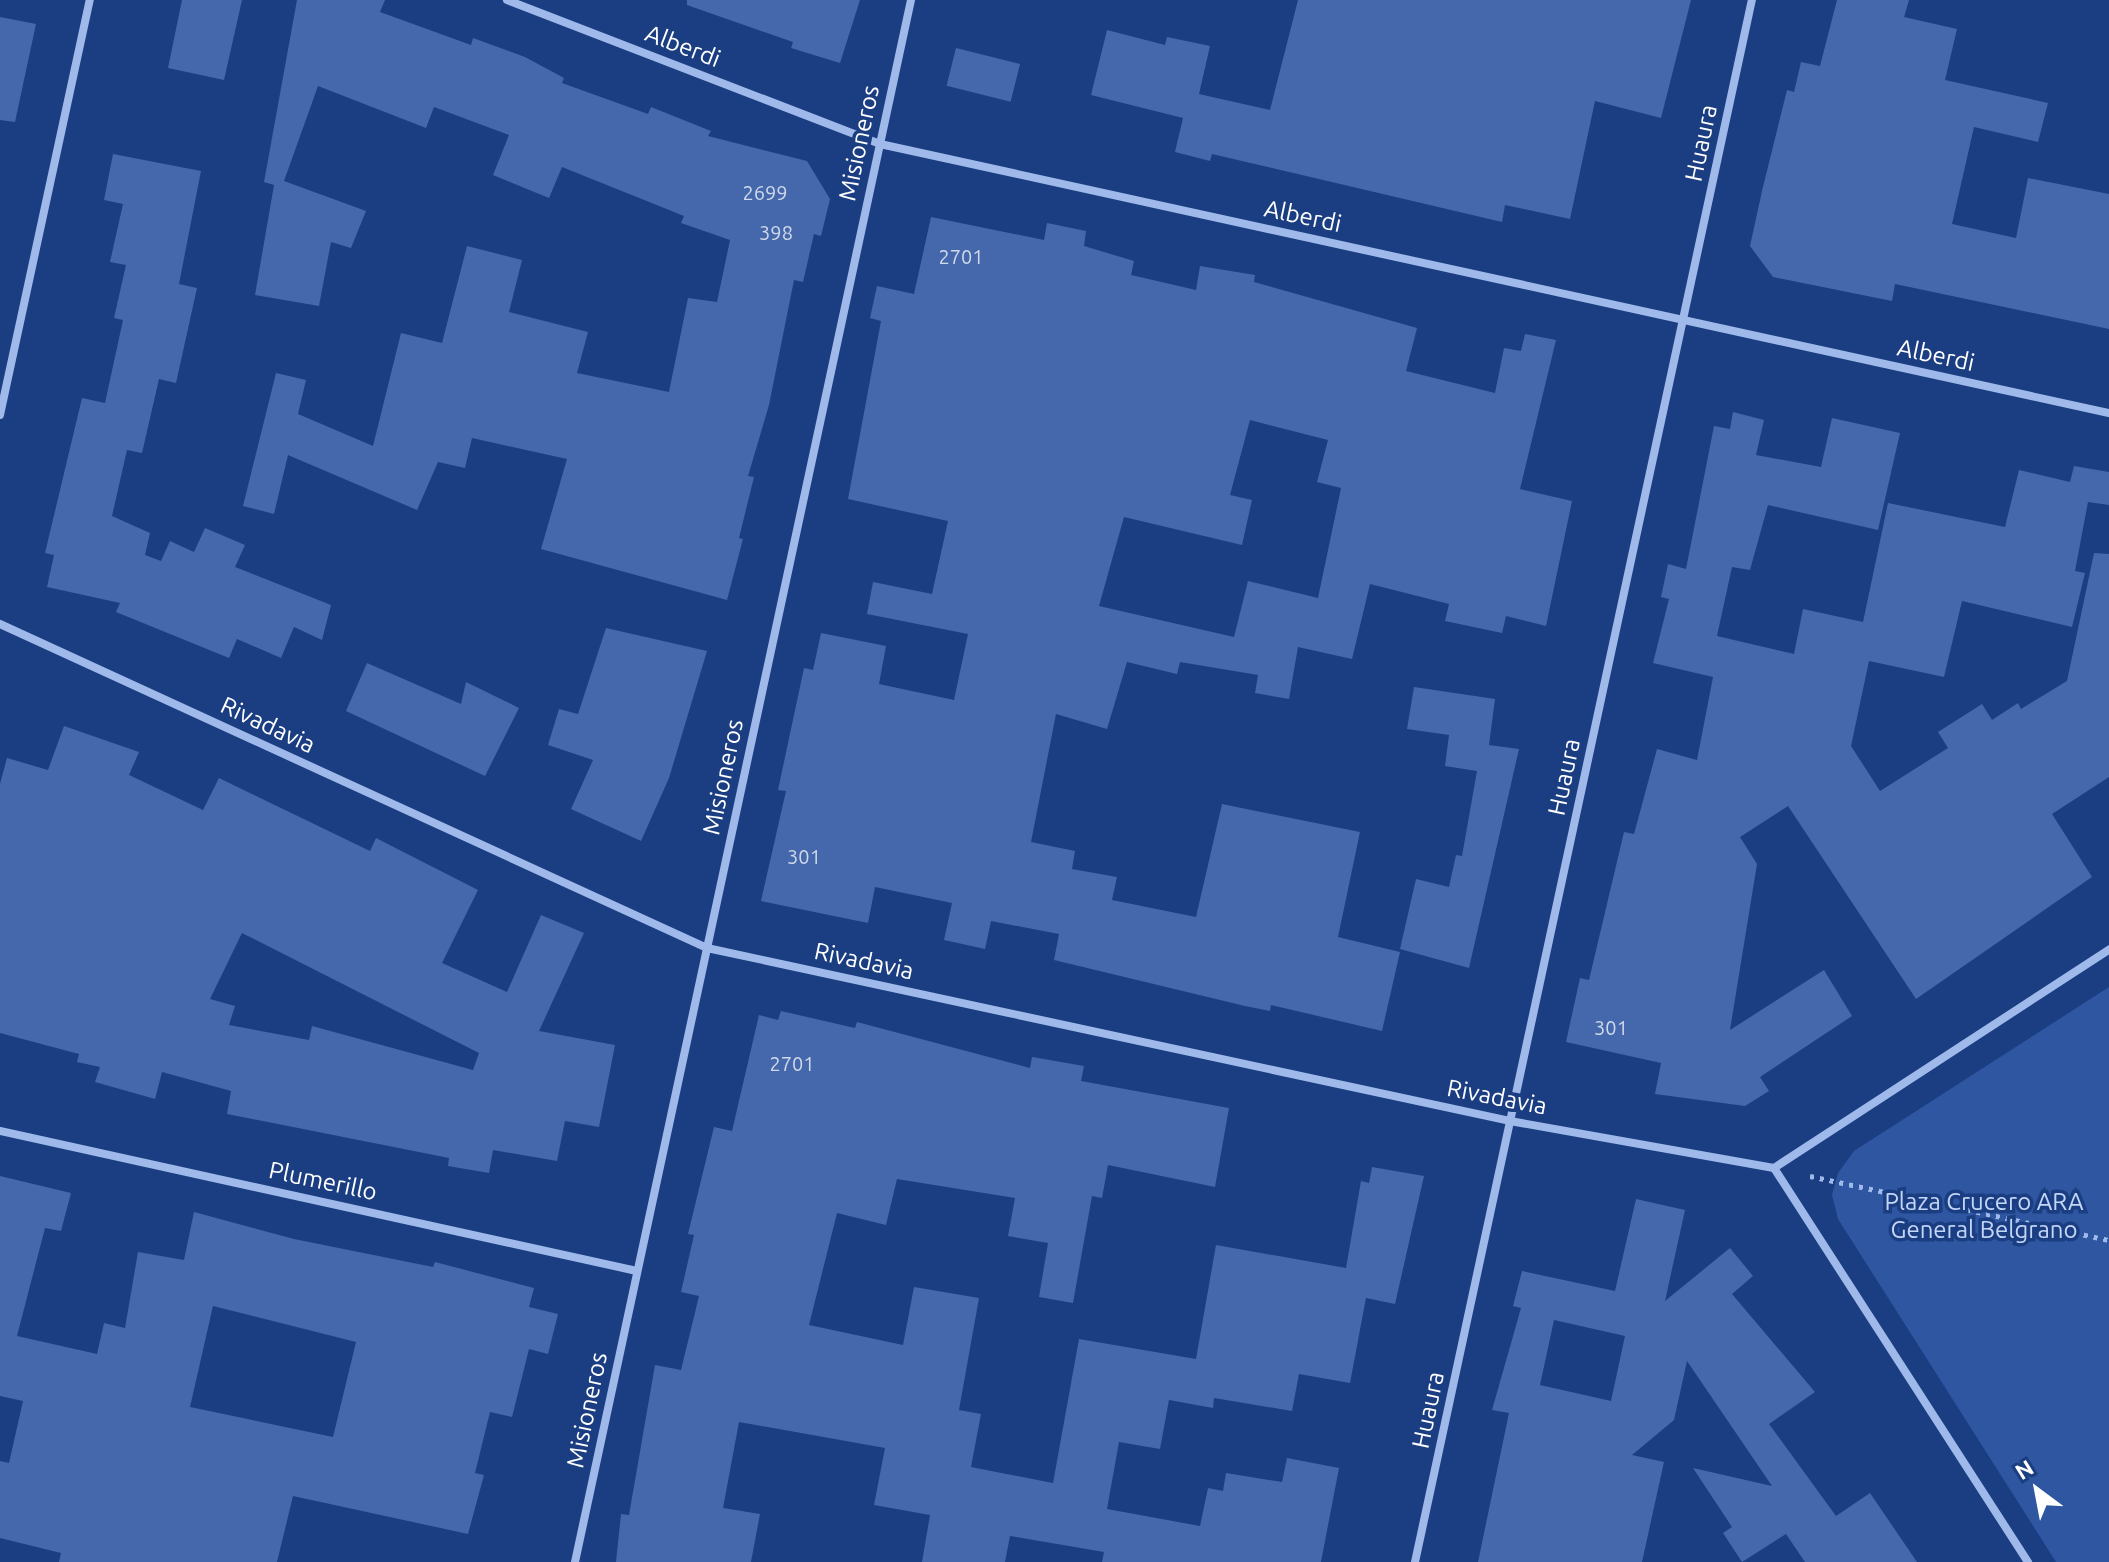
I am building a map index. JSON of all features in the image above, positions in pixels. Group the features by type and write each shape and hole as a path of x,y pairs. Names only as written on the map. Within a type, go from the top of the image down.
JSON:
{"street":[{"path":"0,415 90,0"},
{"name":"Alberdi","path":"507,0 880,144 2109,413"},
{"name":"Misioneros","path":"575,1562 911,0"},
{"name":"Huaura","path":"1415,1562 1752,0"},
{"name":"Rivadavia","path":"0,624 707,948 1510,1121 1774,1168"},
{"path":"2028,1562 1774,1168 2109,950"},
{"name":"Plumerillo","path":"0,1131 637,1271"}],"path":[{"path":"1774,1168 2109,1240"}],"green space":[{"name":"Plaza Crucero ARA General Belgrano","path":"2109,987 2109,1562 2056,1562 1838,1219 1832,1195 1838,1173 1854,1151"}],"building":[{"path":"182,0 242,0 224,80 168,68"},
{"path":"297,0 385,0 380,12 471,45 473,38 525,57 564,78 562,83 648,114 651,107 711,131 708,136 807,161 830,199 821,236 814,234 803,282 794,280 769,405 748,476 754,477 739,538 743,539 727,600 541,549 567,459 472,438 465,468 438,462 417,510 288,455 274,514 243,506 276,373 306,380 298,414 373,446 401,333 442,343 467,246 522,260 509,312 588,332 577,373 669,392 688,298 717,302 730,240 681,223 684,216 562,167 549,198 493,175 509,135 434,107 426,128 318,86 284,181 366,211 351,248 331,242 319,306 255,295 274,185 264,182"},
{"path":"687,0 860,0 840,63 791,48 793,42 687,5"},
{"path":"1298,0 1691,0 1661,118 1595,101 1570,219 1505,205 1502,222 1212,154 1210,161 1175,152 1183,118 1091,95 1107,30 1165,45 1167,37 1210,46 1199,94 1270,110"},
{"path":"1837,0 1909,0 1904,17 1957,29 1945,80 2048,103 2038,142 1974,127 1952,224 2016,238 2028,178 2109,194 2109,329 1895,284 1892,301 1773,277 1750,246 1762,191 1787,90 1794,92 1801,62 1820,66"},
{"path":"0,17 36,24 15,122 0,120"},
{"path":"956,48 1020,64 1011,102 947,86"},
{"path":"113,154 201,171 179,284 197,288 176,383 159,379 142,453 127,450 112,516 150,533 145,555 161,561 170,541 194,552 205,528 245,545 235,567 331,605 322,640 294,627 281,658 237,639 229,658 116,612 120,603 47,587 54,555 45,553 82,398 105,403 123,320 114,318 126,265 110,262 123,204 104,200"},
{"path":"931,217 1044,240 1047,223 1086,231 1084,246 1134,261 1131,275 1196,290 1200,266 1255,275 1254,282 1417,328 1406,371 1495,393 1504,348 1521,351 1525,334 1556,340 1520,489 1572,501 1546,626 1506,616 1502,633 1445,621 1449,604 1370,584 1352,659 1298,647 1289,699 1255,693 1258,675 1180,662 1177,674 1127,662 1107,729 1056,714 1031,842 1075,851 1072,869 1117,877 1112,900 1196,917 1222,804 1360,832 1338,937 1400,952 1382,1031 1271,1005 1270,1011 1245,1006 1054,960 1059,934 991,921 985,949 944,940 952,903 875,887 868,923 761,901 786,791 778,790 804,668 813,670 821,633 886,646 879,684 954,700 968,634 867,614 873,582 932,594 948,521 848,499 881,321 870,318 877,286 914,294","holes":["1250,420 1328,440 1317,482 1341,488 1318,598 1248,581 1234,637 1099,606 1124,517 1242,545 1252,500 1230,495"]},
{"path":"1733,412 1764,420 1756,455 1821,467 1832,418 1900,433 1878,530 1768,505 1750,570 1732,567 1717,636 1794,654 1803,609 1863,622 1888,503 2005,527 2019,470 2070,482 2074,466 2109,472 2109,505 2088,502 2075,571 2085,573 2072,627 1962,601 1944,677 1869,661 1851,746 1880,791 1948,748 1938,732 1982,704 1992,720 2018,703 2021,709 2067,681 2094,553 2109,554 2109,777 2052,814 2092,877 1916,999 1788,806 1740,837 1757,864 1730,1030 1824,970 1852,1016 1760,1077 1769,1091 1745,1106 1655,1094 1661,1063 1566,1042 1580,978 1589,980 1624,832 1634,834 1657,749 1697,760 1713,677 1653,663 1669,599 1661,597 1668,564 1686,569 1714,426 1730,429"},
{"path":"606,628 707,651 669,778 641,841 571,809 593,760 548,745 559,709 578,714"},
{"path":"367,663 461,704 466,682 519,708 485,776 346,711"},
{"path":"1414,687 1495,699 1489,745 1519,749 1469,968 1400,949 1416,879 1449,887 1456,855 1462,856 1477,771 1445,766 1449,735 1407,729"},
{"path":"64,726 139,752 129,775 203,810 219,778 370,851 376,838 478,890 442,963 507,992 541,915 584,933 539,1031 615,1045 599,1127 565,1121 557,1161 493,1150 489,1173 448,1166 449,1158 227,1114 231,1091 162,1072 155,1099 95,1082 100,1067 77,1062 79,1054 0,1033 0,784 7,758 48,770","holes":["242,933 479,1053 473,1070 312,1026 309,1040 229,1025 235,1006 210,999"]},
{"path":"781,1011 855,1028 857,1022 1030,1068 1032,1057 1084,1066 1081,1081 1229,1108 1215,1187 1108,1165 1102,1198 1092,1196 1073,1303 1039,1297 1048,1243 1008,1236 1015,1198 897,1179 886,1225 837,1213 809,1325 903,1345 914,1287 979,1298 959,1410 981,1414 971,1467 1053,1483 1079,1339 1196,1359 1216,1245 1346,1268 1361,1181 1369,1183 1372,1167 1424,1176 1395,1304 1366,1298 1350,1383 1299,1374 1292,1411 1214,1398 1213,1408 1169,1400 1160,1449 1119,1442 1107,1509 1200,1526 1208,1488 1223,1491 1226,1473 1282,1482 1287,1458 1339,1468 1321,1562 1102,1562 1104,1552 1010,1536 1005,1562 922,1562 930,1515 874,1505 885,1448 739,1422 723,1508 760,1514 751,1562 616,1562 621,1514 629,1515 655,1365 681,1370 699,1296 681,1292 694,1235 688,1234 714,1127 732,1131 759,1015 778,1020"},
{"path":"0,1176 71,1193 61,1231 45,1228 17,1336 97,1354 104,1323 125,1328 138,1252 184,1260 194,1212 294,1239 433,1267 435,1262 534,1288 529,1307 558,1314 548,1354 529,1349 512,1417 490,1412 475,1473 484,1475 468,1534 293,1496 277,1562 59,1562 61,1553 0,1538 0,1461 9,1463 23,1401 0,1396","holes":["213,1306 356,1342 333,1437 190,1407"]},
{"path":"1636,1199 1685,1210 1665,1301 1730,1248 1753,1276 1732,1294 1815,1392 1769,1424 1836,1516 1870,1493 1917,1562 1805,1562 1786,1534 1742,1562 1723,1533 1732,1527 1693,1468 1772,1486 1687,1361 1674,1420 1632,1455 1664,1462 1642,1562 1478,1562 1509,1413 1492,1410 1521,1308 1513,1306 1522,1271 1615,1291","holes":["1554,1320 1625,1336 1611,1401 1540,1385"]}]}
